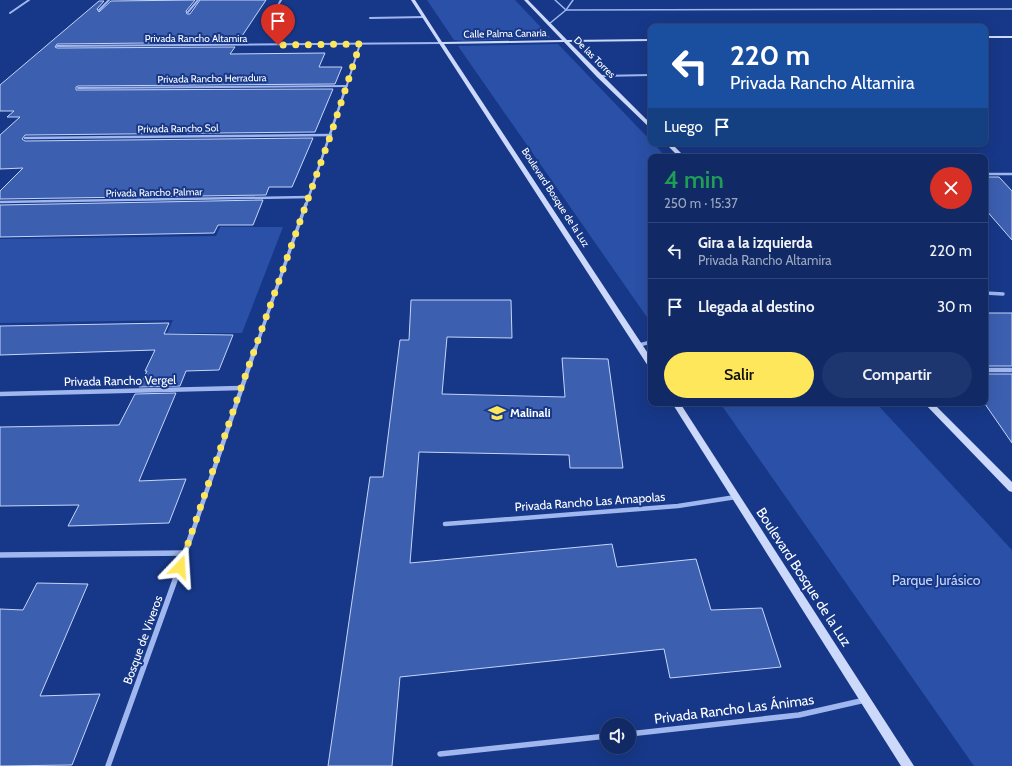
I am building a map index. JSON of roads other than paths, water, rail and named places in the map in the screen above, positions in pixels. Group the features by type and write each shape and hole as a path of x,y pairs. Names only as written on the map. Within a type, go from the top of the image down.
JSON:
{"main road":[{"name":"Boulevard Bosque de la Luz","path":"413,0 648,359"},
{"name":"De las Torres","path":"526,0 599,76 648,124"},
{"path":"988,37 1012,37"},
{"name":"Calle Palma Canaria","path":"441,43 564,40 648,40"},
{"path":"671,146 679,154"},
{"name":"Boulevard Bosque de la Luz","path":"678,406 908,766"},
{"path":"931,406 1012,488"}],"street":[{"path":"10,13 29,0"},
{"path":"99,10 109,0"},
{"path":"188,12 198,0"},
{"path":"274,12 281,0"},
{"path":"370,18 424,17"},
{"name":"Calle Palma Canaria","path":"360,44 441,43"},
{"name":"Privada Rancho Altamira","path":"57,46 360,44"},
{"name":"Bosque de Viveros","path":"108,766 185,553 241,388 331,134 360,44"},
{"path":"599,76 648,75"},
{"name":"Privada Rancho Herradura","path":"78,88 347,86"},
{"name":"Privada Rancho Sol","path":"25,138 331,134"},
{"path":"988,174 1012,174"},
{"name":"Privada Rancho Palmar","path":"0,202 309,197"},
{"path":"988,293 1003,294"},
{"path":"639,345 648,343"},
{"path":"988,370 1012,370"},
{"name":"Privada Rancho Vergel","path":"0,394 241,388"},
{"name":"Privada Rancho Las Amapolas","path":"445,524 678,506 736,497"},
{"path":"0,555 185,553"},
{"name":"Privada Rancho Las Ánimas","path":"636,733 799,715 866,699"},
{"path":"440,754 600,737"}],"lane":[{"path":"555,0 566,10 1012,9"},
{"path":"549,24 566,10 573,0"}],"place":[{"name":"Malinali","path":"497,413"}],"park label":[{"name":"Parque Jurásico","path":"936,580"}]}
